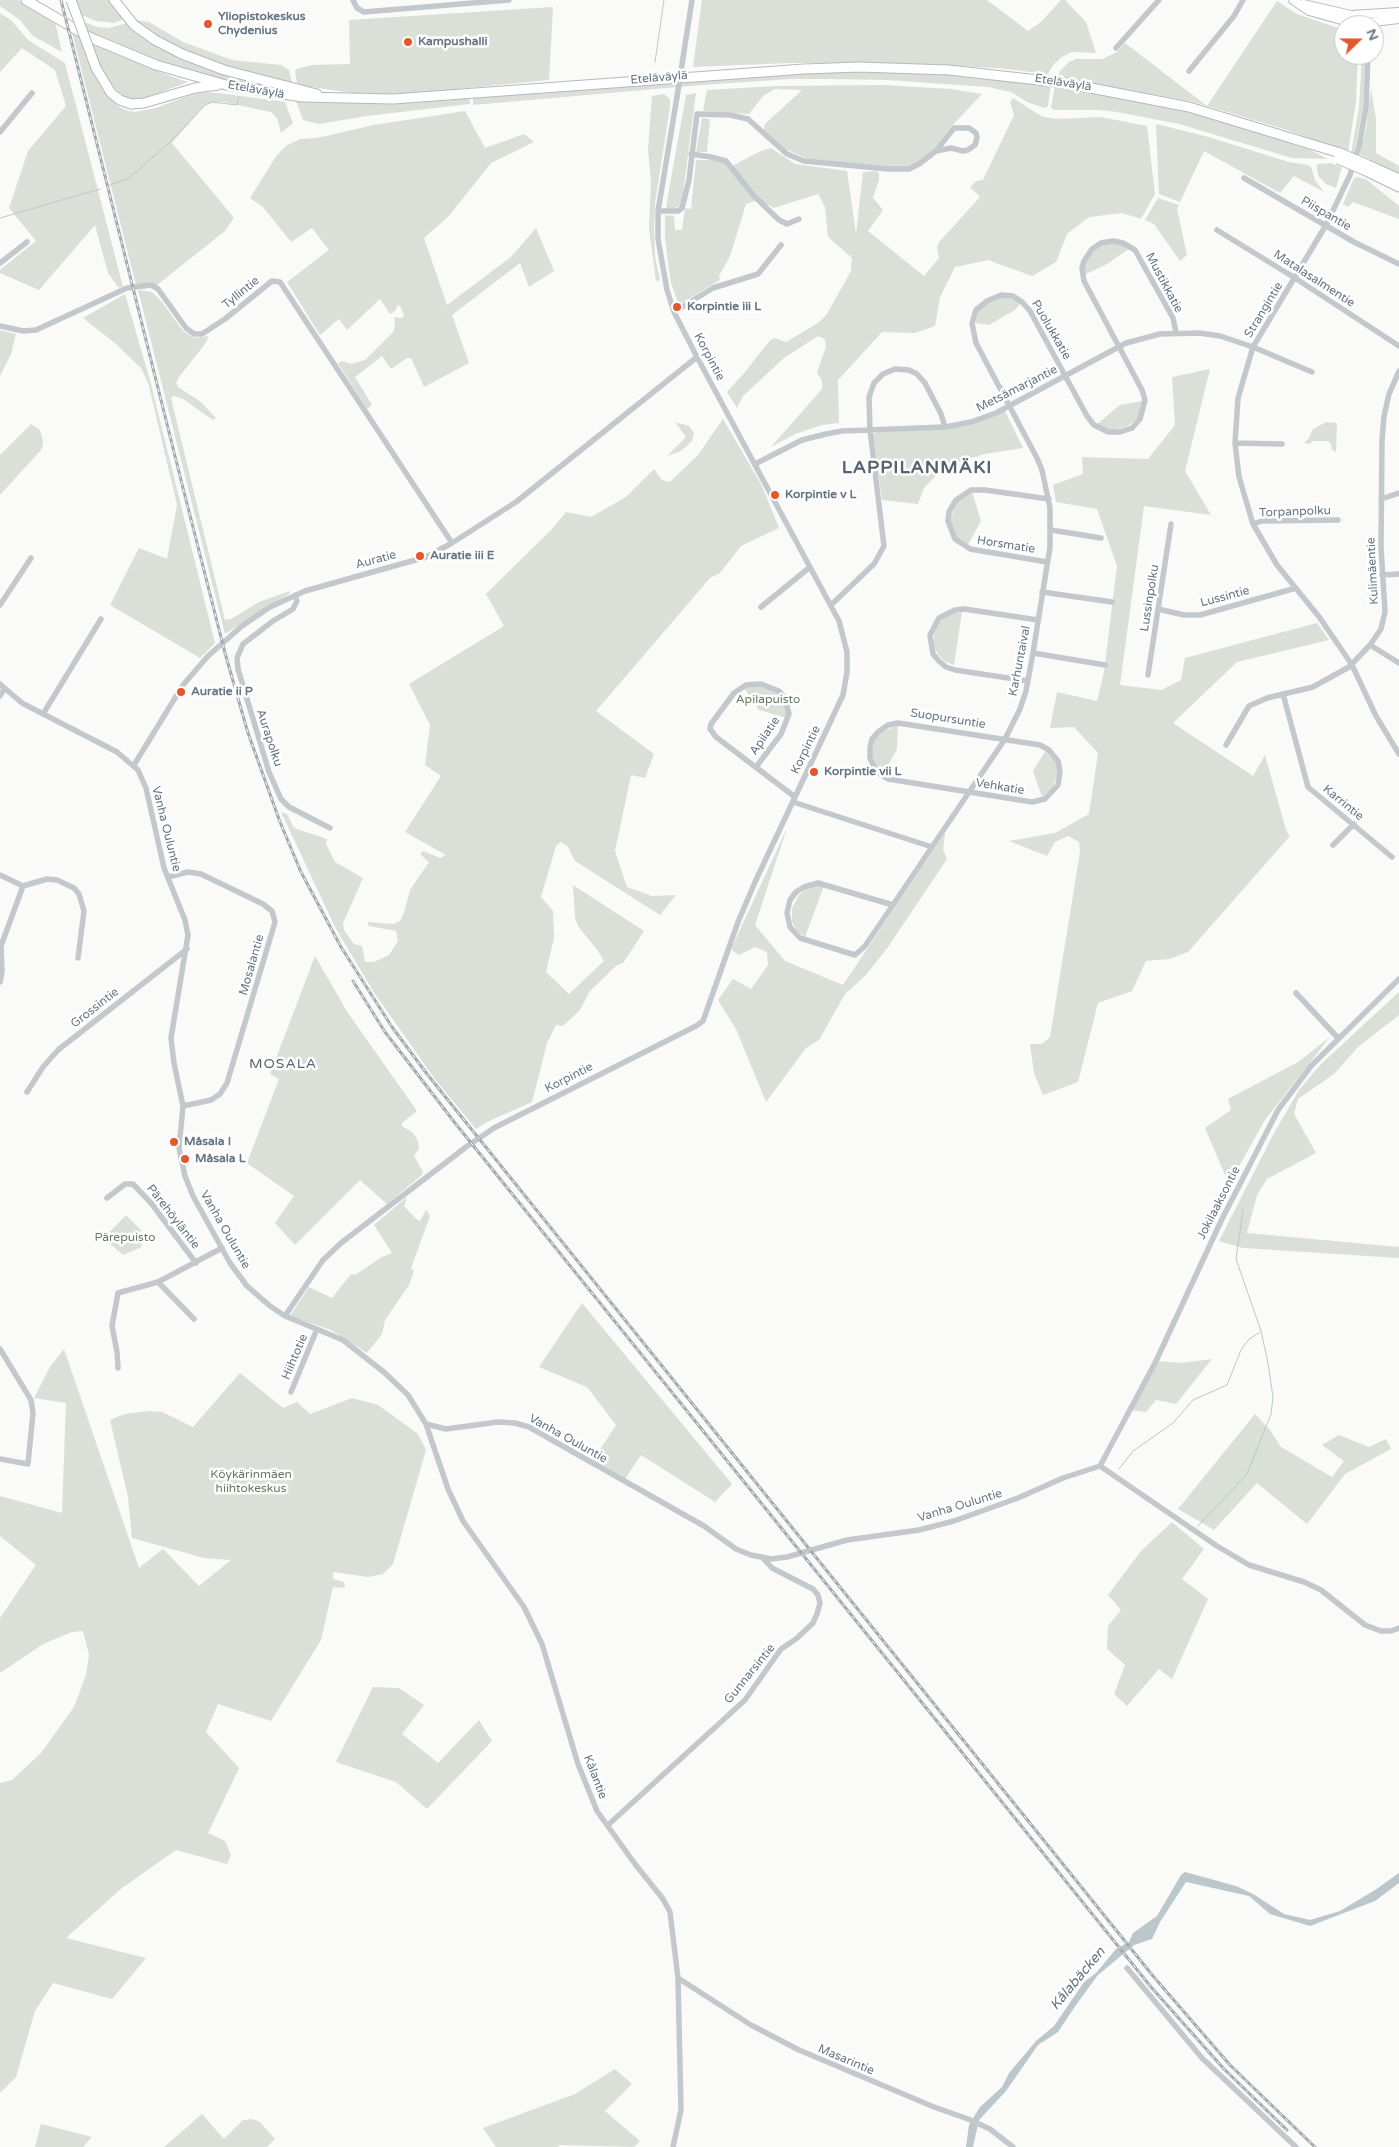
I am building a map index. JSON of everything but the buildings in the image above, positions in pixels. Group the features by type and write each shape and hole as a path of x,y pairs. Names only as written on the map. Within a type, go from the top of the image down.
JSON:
{"highway":[{"name":"Eteläväylä","path":"26,0 89,37 172,70 226,85 302,97 393,99 712,74 822,68 950,70 1048,80 1189,107 1304,142 1399,179"},
{"path":"71,0 96,68 111,93 120,100 131,104 150,101 195,88 226,85"},
{"path":"114,0 128,18 142,31 182,54 217,68 336,99"},
{"name":"Eteläväylä","path":"1365,167 1399,187"}],"main road":[{"path":"1295,1 1345,15"},
{"path":"1384,16 1399,12"},
{"path":"1384,20 1399,19"}],"street":[{"path":"353,0 357,8 364,12 508,0"},
{"name":"Korpintie","path":"285,1316 323,1260 341,1242 466,1147 494,1128 696,1026 703,1020 738,922 794,799 838,710 845,685 848,663 845,641 830,605 674,312 661,261 658,240 658,211 692,0"},
{"path":"1116,48 1159,0"},
{"path":"1189,71 1234,16 1244,0"},
{"name":"Strangintie","path":"1368,65 1366,107 1359,146 1346,186 1326,225 1253,347 1240,390 1236,413 1235,443 1239,476 1252,524 1277,565 1320,618 1352,665 1376,716 1399,754"},
{"path":"0,132 32,93"},
{"path":"658,211 678,211 682,208 689,180 697,114 730,115 748,119 787,154 804,161 900,170 915,167 936,151 954,128 969,128 976,133 975,145 968,150 963,151 951,148 936,151"},
{"path":"691,154 726,161 754,196 779,220 787,224 799,219"},
{"name":"Piispantie","path":"1244,178 1354,242 1399,264"},
{"name":"Matalasalmentie","path":"1217,230 1399,346"},
{"name":"Mustikkatie","path":"1065,375 1087,416 1094,425 1102,430 1113,432 1132,428 1143,413 1145,400 1142,390 1088,290 1083,275 1084,261 1088,252 1096,245 1107,241 1123,243 1131,247 1140,257 1173,318 1176,332"},
{"path":"0,263 28,242"},
{"path":"674,312 713,288 758,274 781,245"},
{"name":"Tyllintie","path":"0,326 23,331 36,330 127,288 151,285 158,289 186,328 194,334 202,334 219,324 272,281 280,282 452,543"},
{"name":"Puolukkatie","path":"1010,405 976,343 972,330 976,310 991,298 1001,295 1013,296 1026,306 1065,375"},
{"name":"Metsämarjantie","path":"755,464 807,439 842,431 944,427 978,420 1118,347 1148,336 1176,332 1210,334 1253,347 1312,372"},
{"name":"Auratie","path":"134,765 176,695 208,656 242,626 270,607 295,595 316,587 426,557 452,543 516,502 697,357"},
{"path":"830,605 874,564 884,546 870,430 869,397 871,388 877,378 895,369 909,370 921,377 941,414 944,427"},
{"name":"Kulimäentie","path":"1226,744 1249,706 1267,698 1321,683 1352,665 1381,629 1384,620 1381,499 1384,416 1389,394 1399,372"},
{"name":"Karhuntaival","path":"892,905 818,883 804,887 796,892 790,900 787,914 790,927 800,938 855,955 865,946 1005,739 1020,709 1033,654 1051,530 1049,499 1037,458 1010,405"},
{"path":"1235,443 1282,444"},
{"name":"Horsmatie","path":"1047,562 965,548 952,535 949,517 956,500 963,494 976,489 1049,499"},
{"path":"1381,499 1399,493"},
{"name":"Torpanpolku","path":"1252,524 1262,521 1338,520"},
{"name":"Lussinpolku","path":"1148,675 1171,524"},
{"path":"1051,530 1101,538"},
{"path":"0,605 31,558"},
{"path":"761,607 810,567"},
{"path":"1382,576 1399,574"},
{"name":"Lussintie","path":"1158,609 1184,615 1200,615 1296,588"},
{"path":"1042,592 1112,602"},
{"name":"Aurapolku","path":"295,595 298,601 293,609 261,629 243,644 237,658 238,669 269,772 279,796 289,807 330,828"},
{"path":"1028,681 946,667 933,654 930,635 938,618 955,610 964,609 1038,620"},
{"path":"43,714 101,619"},
{"path":"1370,645 1399,663"},
{"path":"1033,654 1105,665"},
{"name":"Apilatie","path":"761,684 779,691 790,714 787,723 756,767 716,737 710,729 711,724 726,703 740,688 746,685 761,684"},
{"path":"0,696 2,686"},
{"name":"Vanha Ouluntie","path":"2,686 22,703 117,752 134,765 146,788 168,877 185,920 188,935 171,1038 183,1106 179,1148 180,1159 193,1196 222,1248 247,1286 270,1306 285,1316 343,1340 395,1382 408,1395 426,1424 446,1429 498,1422 516,1423 529,1427 704,1526 736,1549 771,1559 787,1558 847,1540 920,1530 954,1521 1018,1498 1063,1478 1100,1466"},
{"name":"Karrintie","path":"1283,694 1308,787 1392,857"},
{"name":"Suopursuntie","path":"968,792 884,777 877,771 872,762 870,753 872,739 884,727 903,722 1005,739"},
{"name":"Vehkatie","path":"968,792 1032,802 1045,799 1055,789 1060,771 1058,761 1052,753 1040,745 1005,739"},
{"path":"756,767 794,799 932,847"},
{"path":"1332,845 1354,824"},
{"name":"Mosalantie","path":"168,877 188,872 201,874 263,904 272,911 275,922 224,1090 216,1097 183,1106"},
{"path":"0,875 23,886 37,881 57,880 74,888 79,894 84,911 78,958"},
{"path":"0,982 2,972 1,946 23,886"},
{"name":"Grossintie","path":"26,1092 43,1067 58,1050 187,949"},
{"name":"Jokilaaksontie","path":"1100,1466 1156,1361 1222,1219 1278,1110 1311,1066 1399,979"},
{"path":"1296,993 1338,1038"},
{"name":"Pärehöyläntie","path":"108,1198 125,1184 133,1184 151,1202 196,1264"},
{"path":"118,1368 112,1326 118,1293 158,1282 196,1264 222,1248"},
{"path":"158,1282 194,1319"},
{"name":"Hiihtotie","path":"290,1392 317,1329"},
{"path":"0,1349 30,1400 33,1413 28,1464 0,1459"},
{"name":"Kålantie","path":"426,1424 448,1489 463,1521 524,1607 542,1644 578,1764 597,1810 635,1864 663,1899 670,1912 678,1978 681,2110 673,2147"},
{"path":"1100,1466 1209,1541 1249,1565 1304,1582 1321,1590 1365,1624 1381,1631 1391,1631 1399,1628"},
{"name":"Gunnarsintie","path":"608,1825 745,1700 782,1649 796,1639 813,1622 818,1614 820,1603 818,1595 813,1589 797,1579 772,1568 762,1557"},
{"path":"1127,1968 1202,2058 1296,2147"},
{"name":"Masarintie","path":"678,1978 751,2024 798,2050 934,2107 968,2119 990,2129 1013,2147"}],"green space":[{"path":"0,0 18,0 55,22 62,52 33,36 20,20 0,6"},
{"path":"74,0 111,0 125,19 114,23 96,21 79,14"},
{"path":"702,0 987,0 1028,31 1041,22 1061,0 1065,0 1086,22 1096,53 1072,52 1062,57 1053,65 1048,74 997,68 898,63 790,63 693,67"},
{"path":"1277,1 1297,14 1334,27 1334,65 1358,65 1356,102 1348,152 1287,130 1190,101 1058,77 1060,71 1069,62 1076,59 1102,59 1117,52 1125,43 1207,106"},
{"path":"553,7 549,80 405,94 367,95 297,85 295,71 297,69 312,65 350,64 349,20"},
{"path":"0,13 12,21 28,40 65,63 123,287 118,287 108,273 95,225 39,290 0,273 0,270 36,241 9,208 28,151 66,106 55,70 22,48 0,72"},
{"path":"135,20 149,22 183,42 232,60 281,65 289,70 293,86 202,60 157,38"},
{"path":"84,22 97,27 108,28 128,23 139,32 273,87 273,90 221,80 141,55 86,31"},
{"path":"72,32 81,37 101,86 118,106 125,110 135,112 156,108 203,92 218,93 285,102 293,123 281,133 277,118 271,112 223,102 212,102 205,105 172,143 234,218 225,231 157,285 136,285"},
{"path":"90,43 188,82 136,100 125,97 107,82"},
{"path":"1361,65 1365,65 1363,107 1354,154 1351,154 1359,107"},
{"path":"828,72 934,73 1051,85 1048,106 1044,108 1027,102 1011,92 988,87 887,80 828,79 790,79 701,85 473,105 473,97 702,79"},
{"path":"885,85 950,89 982,94 951,127 933,150 917,163 895,168 808,159 785,149 764,130 765,124 802,90 775,89 763,96 749,114 703,111 707,90 777,86"},
{"path":"1055,85 1123,97 1211,117 1310,150 1328,159 1292,158 1179,124 1117,112 1054,110 1051,108"},
{"path":"1371,89 1376,119 1376,153 1399,166 1399,174 1359,154 1366,128"},
{"path":"696,93 682,201 679,206 668,209 666,207 686,95"},
{"path":"664,94 670,99 670,107 655,203 655,257 660,280 656,281 649,228 651,182 648,149 652,96"},
{"path":"469,98 470,104 367,116 319,124 303,120 296,101 368,103"},
{"path":"1013,98 1041,116 1055,119 1101,117 1147,126 1155,194 1141,219 1122,213 1089,217 1067,234 1056,262 1032,276 988,260 955,267 940,297 935,326 915,333 882,332 838,380 839,423 822,425 795,434 771,447 822,389 822,381 817,372 826,347 825,339 818,336 784,358 743,396 737,408 727,392 770,340 775,338 786,342 818,323 827,314 851,271 852,258 828,237 825,207 818,194 774,208 758,200 746,204 730,256 719,276 720,280 679,305 671,283 665,237 665,215 674,216 675,230 682,230 685,208 691,209 696,160 719,160 732,166 771,148 795,164 847,171 856,234 863,172 876,171 879,173 879,180 873,198 883,210 868,231 924,276 939,258 937,247 940,241 980,197 970,187 976,181 983,180 1014,115 1010,102"},
{"path":"465,111 485,148 524,134 534,142 491,163 448,217 424,238 447,305 511,257 536,228 554,271 529,287 520,263 452,315 469,363 424,387 411,358 407,358 391,369 382,356 355,377 372,405 367,409 338,363 342,361 351,364 365,360 393,332 395,327 394,317 401,318 404,316 402,310 399,305 390,314 380,299 347,330 339,319 320,335 287,282 329,250 312,228 291,242 263,207 250,198 277,155 286,146 300,139 317,138 374,125"},
{"path":"702,118 710,119 707,152 696,152"},
{"path":"1156,124 1205,136 1289,162 1308,165 1311,167 1315,180 1324,192 1294,176 1280,193 1204,151 1180,202 1159,194"},
{"path":"1330,163 1342,167 1336,188 1326,184 1319,177 1317,170 1317,164"},
{"path":"1358,177 1367,180 1399,206 1399,219 1353,202 1348,207 1343,204 1354,178"},
{"path":"1158,198 1179,205 1177,209 1187,255 1180,261 1154,224 1145,220"},
{"path":"1121,244 1129,249 1107,264 1084,275 1084,267 1092,251 1102,245"},
{"path":"138,290 152,292 162,302 183,331 194,338 209,336 176,383 178,387 201,402 216,418 213,420 183,399 174,396 171,398 225,620 231,619 259,602 290,591 290,593 225,634"},
{"path":"125,294 151,384 215,643 200,658 110,605 139,548 167,559 177,505 148,382 141,368 116,344 83,318"},
{"path":"1001,297 1013,299 1021,303 1015,310 989,325 975,323 979,310 983,305"},
{"path":"0,330 16,334 11,354 0,376"},
{"path":"1210,369 1185,471 1211,515 1144,506 1120,685 1161,690 1181,680 1185,658 1317,623 1329,640 1237,662 1173,723 1253,776 1265,755 1286,830 1290,836 1188,952 1169,959 1146,961 1132,991 1098,1003 1078,1082 1043,1095 1034,1073 1030,1044 1042,1044 1050,1037 1080,852 1079,842 1068,836 1055,842 1047,856 1009,841 1055,833 1089,814 1098,753 1074,727 1050,728 1057,692 1097,701 1104,672 1117,566 1097,509 1056,502 1053,485 1083,474 1082,457 1148,459 1175,425 1172,377"},
{"path":"1143,401 1138,418 1128,426 1114,430 1103,428 1097,424 1120,405"},
{"path":"1005,411 1023,448 985,454 957,462 942,469 924,488 918,504 882,500 873,435 876,432 946,429"},
{"path":"723,419 761,484 779,528 741,546 720,573 710,578 596,711 654,754 645,778 631,775 615,851 627,887 652,896 676,895 660,915 575,861 568,847 561,842 556,846 541,897 553,911 554,938 546,972 569,994 604,961 578,926 575,918 573,885 644,931 623,963 617,965 590,991 580,1010 563,1026 556,1025 547,1043 532,1102 487,1122 476,1129 434,1078 373,991 335,927 281,812 287,814 294,828 327,839 326,844 335,862 363,878 343,923 344,930 354,944 362,946 365,962 374,962 389,955 398,941 396,931 369,926 367,922 393,924 400,921 410,890 429,862 420,854 423,851 440,858 446,855 405,832 441,776 425,765 430,725 409,684 504,626 486,594 553,528 566,512 591,517 626,497 654,469 662,480 670,482 698,455"},
{"path":"675,422 689,426 694,433 692,441 681,451 667,456 686,437"},
{"path":"1326,422 1337,423 1336,452 1332,450 1331,444 1328,441 1304,443 1309,438 1313,429"},
{"path":"31,424 39,429 42,436 43,444 41,450 0,495 0,455"},
{"path":"972,492 981,521 967,546 957,538 951,523 951,517 958,501"},
{"path":"962,612 954,665 944,661 934,647 934,630 937,623 949,614"},
{"name":"Apilapuisto","path":"759,686 778,692 787,707 787,718 759,710 744,688"},
{"path":"898,725 897,749 883,774 876,766 872,757 874,740 880,733"},
{"path":"1046,750 1056,762 1058,771 1053,788 1042,797 1033,771"},
{"path":"787,828 755,925 785,961 843,985 945,833 943,849 947,859 888,947 866,975 845,994 819,1040 806,1048 766,1102 736,1029 718,1000 733,979 751,989 768,965 767,952 755,947 739,955 732,950"},
{"path":"824,886 805,937 797,931 792,922 792,908 799,895 806,889"},
{"path":"315,956 348,1013 417,1111 402,1123 402,1126 413,1133 418,1141 419,1149 414,1156 423,1172 422,1175 387,1204 360,1180 295,1245 275,1223 294,1196 247,1163 279,1079 270,1074"},
{"path":"1399,992 1399,1015 1358,1047 1334,1074 1298,1099 1294,1114 1316,1153 1267,1179 1257,1195 1247,1233 1399,1247 1399,1258 1243,1248 1219,1241 1274,1133 1299,1090 1320,1065"},
{"path":"1330,1037 1265,1120 1229,1184 1205,1128 1231,1110 1228,1099 1298,1062"},
{"path":"407,1197 404,1206 416,1219 420,1221 426,1210 430,1216 411,1268 414,1271 409,1285 385,1320 382,1334 367,1353 331,1330 290,1316 309,1287 332,1298 351,1274 355,1275 382,1257 392,1253 374,1225"},
{"name":"Pärepuisto","path":"126,1215 141,1230 139,1236 142,1247 123,1255 104,1238"},
{"path":"582,1303 732,1484 715,1502 641,1455 625,1479 593,1460 616,1425 587,1387 539,1367"},
{"name":"Köykärinmäen hiihtokeskus","path":"64,1349 139,1568 163,1549 199,1586 231,1560 204,1558 132,1538 128,1497 110,1420 124,1414 150,1411 162,1412 193,1427 240,1373 283,1408 297,1402 310,1414 352,1398 378,1405 418,1434 426,1450 393,1564 383,1574 368,1577 333,1572 333,1579 344,1582 345,1588 333,1587 321,1640 271,1721 218,1704 206,1732 239,1768 208,1833 225,1841 231,1855 227,1864 176,1850 122,1888 66,1938 146,1958 112,1999 53,1983 35,2011 16,2077 0,2093 0,1783 12,1780 41,1753 74,1707 86,1675 89,1655 83,1631 72,1632 43,1644 0,1673 0,1618 36,1565 0,1536 0,1496 62,1513 66,1403 34,1398 50,1367"},
{"path":"1212,1359 1176,1404 1156,1400 1146,1412 1130,1410 1156,1361 1181,1363"},
{"path":"1255,1414 1270,1430 1281,1447 1332,1477 1344,1461 1322,1445 1339,1435 1369,1447 1386,1439 1391,1449 1345,1474 1307,1524 1257,1483 1214,1530 1178,1509"},
{"path":"1172,1522 1204,1549 1182,1579 1208,1599 1172,1679 1159,1669 1127,1706 1114,1694 1125,1665 1107,1649 1108,1626 1121,1610 1108,1595 1141,1551"},
{"path":"373,1687 399,1688 424,1705 402,1734 438,1763 479,1720 492,1741 427,1809 396,1782 336,1762"},
{"path":"615,2069 632,2084 605,2111 640,2141 634,2147 560,2145 557,2147 496,2147 483,2128 575,2094"},
{"path":"202,2114 224,2139 243,2120 252,2119 260,2122 275,2139 267,2147 164,2147"},
{"path":"41,2124 92,2137 83,2147 35,2147"}],"shaded area":[{"path":"1185,1872 1236,1886 1253,1894 1284,1914 1310,1920 1340,1911 1399,1873 1399,1883 1375,1901 1310,1926 1270,1914 1249,1896 1186,1882 1160,1922 1152,1939 1134,1945 1098,1975 1058,2032 1038,2045 1006,2091 979,2120 973,2147 966,2147 969,2125 980,2107 1002,2087 1009,2073 1036,2041 1054,2026 1084,1982 1096,1973 1116,1949 1129,1942 1133,1933 1157,1916 1181,1875"}],"waterway":[{"path":"655,62 664,0"},
{"path":"110,185 128,179 170,142 205,105 212,102 237,105 239,97"},
{"path":"0,218 100,189"},
{"path":"1197,1527 1247,1474 1271,1414 1273,1397 1261,1331 1236,1259 1243,1210"},
{"path":"1119,1469 1133,1451 1173,1423 1193,1400 1227,1385 1241,1350 1249,1339 1260,1332"}],"railway":[{"path":"61,0 225,653 248,733 280,822 301,872 341,947 392,1027 427,1074 1153,1976 1230,2065 1315,2147"},
{"path":"353,981 385,1032 455,1123 1151,1987 1224,2069 1287,2130"}],"place":[{"name":"Yliopistokeskus Chydenius","path":"208,24"},
{"name":"Kampushalli","path":"408,42"},
{"name":"Korpintie iii L","path":"677,307"},
{"name":"Korpintie v L","path":"775,495"},
{"name":"Auratie iii E","path":"420,556"},
{"name":"Auratie ii P","path":"181,692"},
{"name":"Korpintie vii L","path":"814,772"},
{"name":"Måsala I","path":"174,1142"},
{"name":"Måsala L","path":"185,1159"}],"district":[{"name":"LAPPILANMÄKI","path":"917,468"},
{"name":"MOSALA","path":"283,1064"}],"water label":[{"name":"Kålabäcken","path":"1078,1979"}]}
